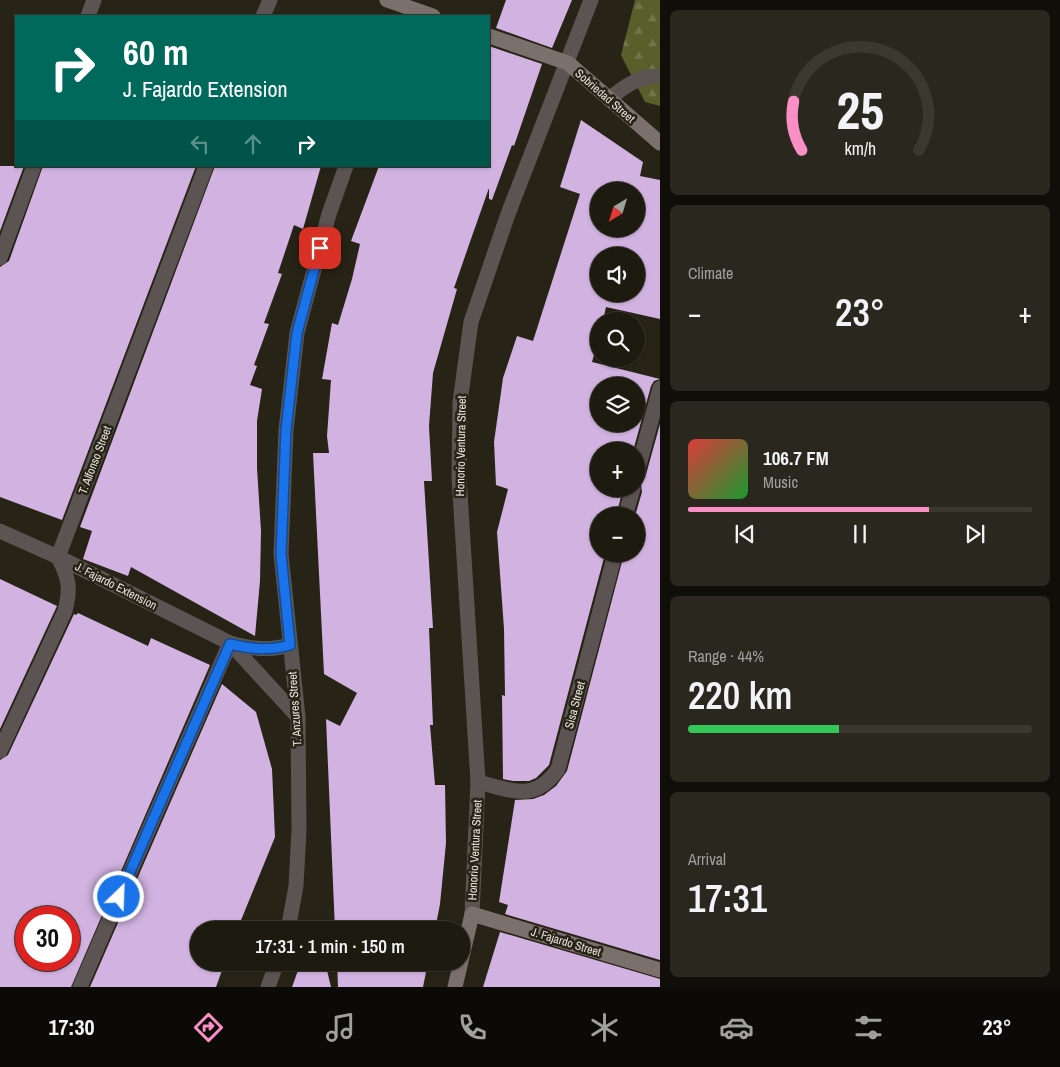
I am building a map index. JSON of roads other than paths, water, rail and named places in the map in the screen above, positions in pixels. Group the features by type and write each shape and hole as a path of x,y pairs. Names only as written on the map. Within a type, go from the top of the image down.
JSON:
{"street":[{"path":"88,15 94,0"},
{"path":"263,15 270,0"},
{"path":"387,0 430,15"},
{"name":"Honorio Ventura Street","path":"472,914 478,782 459,478 460,402 471,322 508,214 591,0"},
{"name":"Sobriedad Street","path":"490,36 568,63 660,143"},
{"path":"608,99 631,81 660,76"},
{"path":"0,258 34,167"},
{"name":"T. Alfonso Street","path":"58,557 206,167"},
{"name":"T. Anzures Street","path":"290,921 296,886 300,830 298,717 281,554 286,430 297,333 329,214 346,167"},
{"path":"645,443 660,388"},
{"name":"J. Fajardo Extension","path":"0,531 58,557 230,644 255,649 275,649 290,645"},
{"path":"0,751 65,611 70,594 68,575 58,557"},
{"name":"Sisa Street","path":"478,782 519,792 530,791 550,780 558,769 613,562"},
{"path":"80,987 230,644"},
{"name":"J. Fajardo Extension","path":"230,644 298,717"},
{"path":"455,987 472,914"},
{"name":"J. Fajardo Street","path":"472,914 660,970"},
{"path":"268,987 274,971"}]}
